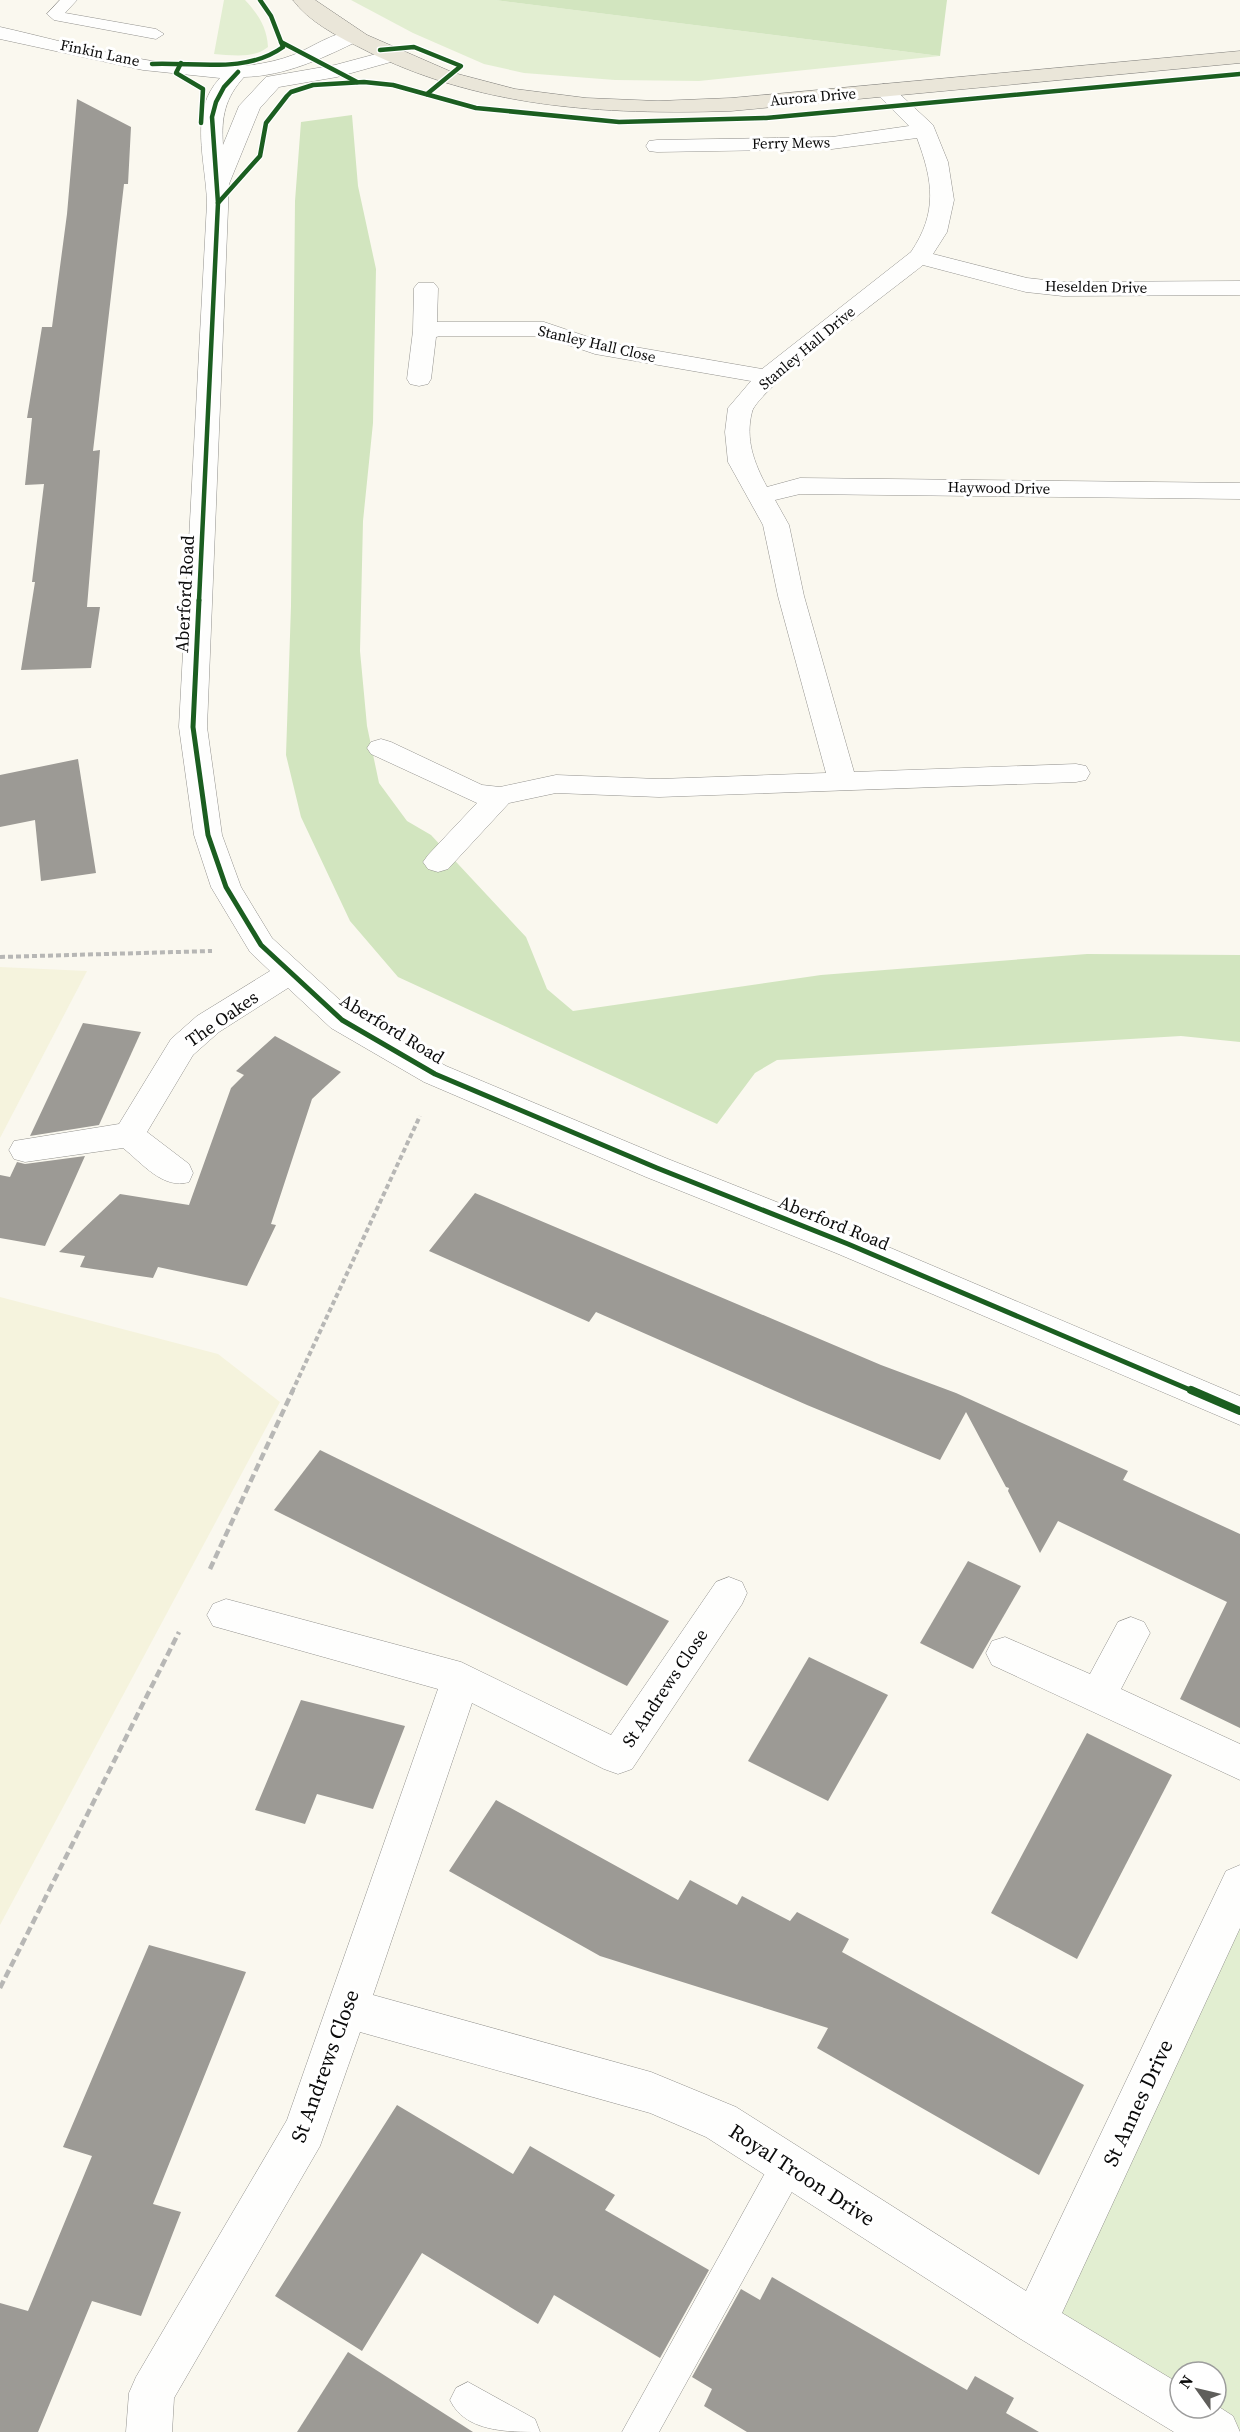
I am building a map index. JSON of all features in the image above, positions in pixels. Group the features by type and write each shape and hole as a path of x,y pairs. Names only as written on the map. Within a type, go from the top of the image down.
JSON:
{"main road":[{"path":"303,0 353,36 392,56"},
{"name":"Aurora Drive","path":"392,56 469,86 525,99 576,105 728,104 1121,65 1240,57"}],"street":[{"name":"Finkin Lane","path":"0,33 200,72 234,76"},
{"path":"219,184 210,133 210,116 216,101 234,76 286,64 353,36"},
{"path":"234,76 273,81 337,72 392,56"},
{"path":"219,184 239,127 250,106 273,81"},
{"name":"Stanley Hall Drive","path":"842,781 791,596 776,525 741,462 737,432 740,408 767,377 919,257 936,232 943,200 937,162 925,130 884,90"},
{"name":"Ferry Mews","path":"657,146 832,143 925,130"},
{"name":"Aberford Road","path":"219,184 193,727 208,835 226,886 261,945 342,1020 435,1074 657,1168 848,1244 1240,1412"},
{"name":"Heselden Drive","path":"919,257 1026,285 1063,289 1240,288"},
{"path":"419,379 425,331 426,288"},
{"name":"Stanley Hall Close","path":"425,331 544,329 595,347 716,366 767,377"},
{"name":"Haywood Drive","path":"760,496 800,486 1240,491"},
{"path":"381,748 477,794 500,796 556,784 659,788 1076,772"},
{"path":"438,862 500,796"},
{"name":"The Oakes","path":"129,1136 182,1047 208,1024 290,974"},
{"path":"25,1150 129,1136 177,1173"},
{"name":"St Andrews Close","path":"226,1615 461,1679 618,1757 729,1593"},
{"path":"1098,1696 1131,1633"},
{"path":"1005,1653 1240,1763"},
{"name":"St Andrews Close","path":"149,2432 152,2393 305,2131 461,1679"},
{"name":"St Annes Drive","path":"1035,2322 1240,1884"},
{"name":"Royal Troon Drive","path":"347,2008 651,2093 721,2122 787,2167 1035,2322 1217,2432"}],"lane":[{"path":"69,0 55,14 60,17 156,34"},
{"path":"640,2432 787,2167"},
{"path":"468,2400 522,2432"}],"path":[{"path":"0,957 236,950 261,945"},
{"path":"208,1573 424,1107 435,1074"},
{"path":"0,1988 182,1626"}],"shaded area":[{"path":"0,967 87,971 0,1138"},
{"path":"0,1297 218,1354 280,1402 0,1925"}],"green space":[{"path":"224,0 245,0 261,21 268,47 249,55 214,54"},
{"path":"351,0 495,0 940,56 699,81 615,80 524,73 484,64 413,33"},
{"path":"495,0 947,0 940,56"},
{"path":"352,115 358,186 376,269 373,423 363,521 360,651 367,726 379,783 407,821 431,835 526,937 547,989 573,1011 821,975 1087,954 1240,955 1240,1042 1181,1036 777,1060 755,1073 717,1124 398,977 350,921 301,817 286,755 291,606 295,201 301,122"},
{"path":"1240,1884 1240,2432 1217,2432 1197,2420 1228,2420 1228,2360 1168,2360 1168,2402 1035,2322"}],"building":[{"path":"77,99 131,127 128,184 124,184 93,451 100,450 87,607 100,607 91,668 21,670 35,582 32,582 44,484 25,485 32,418 27,418 42,327 52,327 67,214"},
{"path":"78,759 96,873 41,881 35,820 0,827 0,775"},
{"path":"83,1023 141,1032 99,1125 30,1136"},
{"path":"275,1036 341,1072 312,1099 271,1224 276,1225 247,1286 158,1267 153,1278 80,1267 85,1256 59,1252 120,1194 189,1205 231,1088 244,1075 236,1071"},
{"path":"85,1156 45,1246 0,1238 0,1175 10,1177 17,1162 25,1164"},
{"path":"475,1193 881,1365 956,1393 1128,1471 1123,1480 1240,1534 1240,1728 1180,1699 1227,1602 1058,1521 1040,1553 1008,1491 1009,1488 1006,1487 966,1412 940,1460 807,1405 596,1312 589,1322 429,1251"},
{"path":"320,1450 669,1621 627,1686 274,1510"},
{"path":"968,1561 1021,1586 973,1669 920,1643"},
{"path":"809,1657 888,1695 828,1801 748,1761"},
{"path":"301,1700 405,1726 373,1809 317,1794 305,1824 255,1810"},
{"path":"1087,1733 1172,1775 1077,1959 991,1913"},
{"path":"496,1800 678,1900 690,1880 737,1905 742,1896 790,1921 797,1912 849,1939 842,1952 1084,2085 1039,2175 817,2048 828,2028 600,1956 449,1871"},
{"path":"149,1945 246,1972 153,2204 181,2212 141,2316 92,2301 38,2432 0,2432 0,2303 28,2311 92,2156 63,2147"},
{"path":"397,2105 513,2174 530,2146 615,2195 605,2210 709,2270 660,2358 554,2295 538,2324 422,2253 362,2351 275,2296"},
{"path":"772,2277 967,2390 975,2376 1014,2398 1006,2413 1039,2432 747,2432 704,2406 712,2389 692,2377 741,2289 760,2300"},
{"path":"348,2352 473,2432 297,2432"}],"cycle path":[{"path":"152,64 240,64 271,56 283,47 271,16 260,0"},
{"path":"281,42 357,82"},
{"path":"380,50 414,47 461,66 427,94"},
{"path":"181,63 176,73 203,89 201,123"},
{"path":"238,72 224,87 216,102 212,117 218,203 193,727 208,835 226,887 261,945 342,1020 435,1074 657,1168 848,1244 1240,1411"},
{"path":"218,203 260,156 266,123 287,96 291,92 313,85 364,82 393,85 476,108 619,122 766,118 1240,74"}]}
